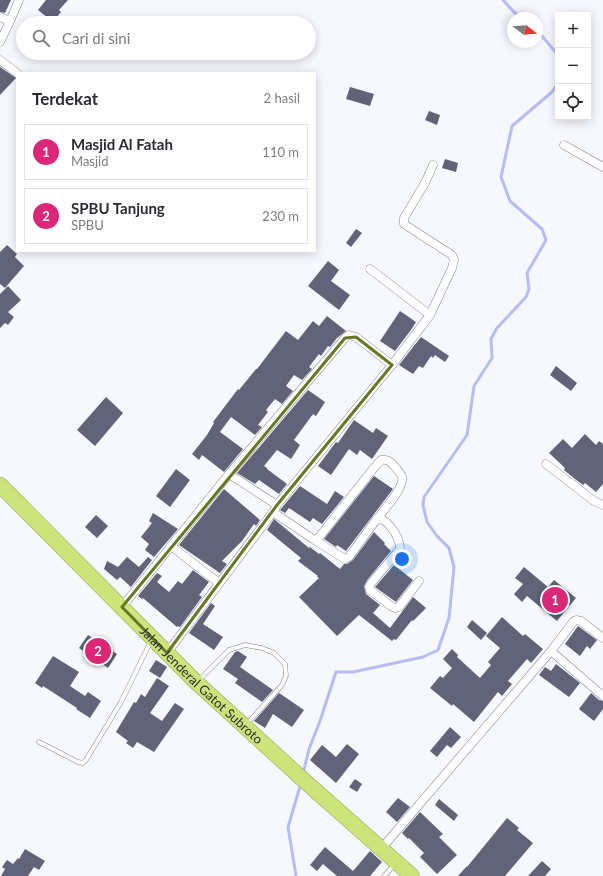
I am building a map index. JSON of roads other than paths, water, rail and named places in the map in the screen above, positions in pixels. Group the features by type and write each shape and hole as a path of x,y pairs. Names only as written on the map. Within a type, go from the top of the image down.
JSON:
{"highway":[{"name":"Jalan Jenderal Gatot Subroto","path":"0,485 197,683 412,876"}],"street":[{"path":"0,42 19,0"},
{"path":"0,17 10,21"},
{"path":"0,60 16,72"},
{"path":"564,145 603,167"},
{"path":"167,653 275,508 392,365 430,315 452,268 454,260 452,254 404,224 404,218 425,183 433,165"},
{"path":"370,269 430,315"},
{"path":"122,607 229,474 349,335 356,337 392,365"},
{"path":"229,474 316,541 345,559 349,557 403,482 402,475 390,461 385,459 382,460 373,469 316,541"},
{"path":"546,464 594,501 603,506"},
{"path":"376,520 382,519 390,524 400,544 400,549 372,582 369,587 370,590 395,608 398,607 419,581"},
{"path":"171,546 219,583"},
{"path":"381,849 551,651 574,621 580,621 603,638"},
{"path":"551,651 603,696"}],"lane":[{"path":"39,742 78,762 83,763 121,702 152,639"},
{"path":"197,683 229,650 245,645 262,648 274,653 285,664 286,676 282,685 245,726"},
{"path":"384,876 397,862"}],"waterway":[{"path":"503,0 514,12"},
{"path":"543,37 555,51"},
{"path":"303,774 309,749 336,672 353,672 423,657 438,650 449,618 454,567 449,548 437,536 427,522 423,505 424,497 467,435 474,386 492,358 491,339 497,328 526,297 529,289 527,273 546,240 542,229 510,201 501,177 512,126 552,92 557,84"},
{"path":"296,876 288,827 301,783"}],"place":[{"name":"Masjid Al Fatah","path":"555,600"},
{"name":"SPBU Tanjung","path":"98,651"}]}
